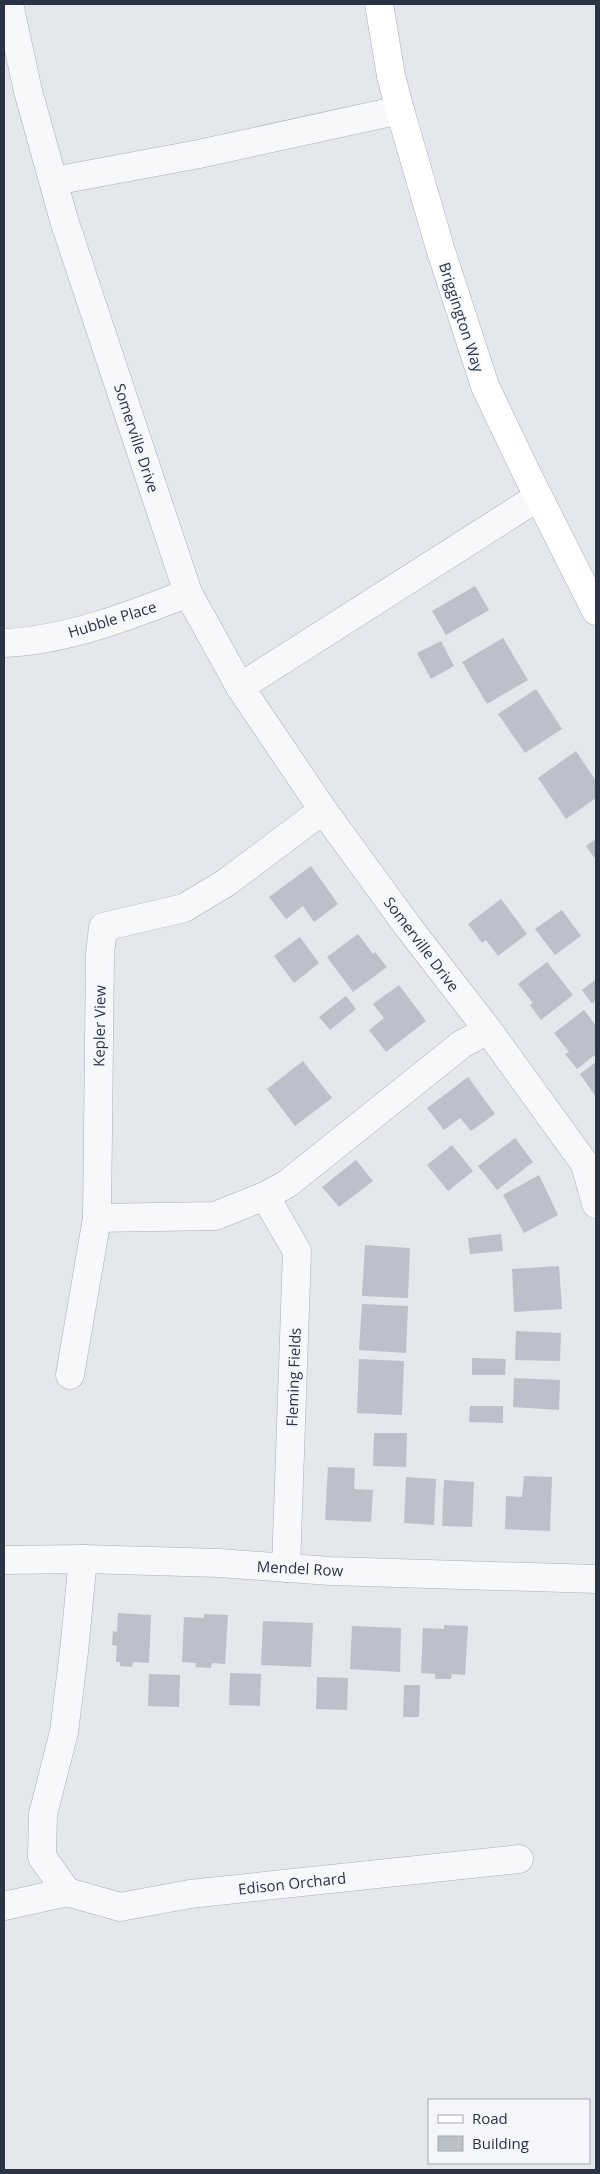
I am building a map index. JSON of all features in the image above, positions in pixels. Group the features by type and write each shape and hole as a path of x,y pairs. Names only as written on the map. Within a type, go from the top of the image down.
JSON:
{"street":[{"name":"Somerville Drive","path":"9,4 28,91 64,220 188,593 240,687 322,810 409,928 488,1030 585,1164 596,1204"},
{"name":"Briggington Way","path":"380,4 391,76 400,110 440,248 485,386 538,497 596,611"},
{"path":"54,181 199,154 400,110"},
{"path":"240,687 538,497"},
{"name":"Hubble Place","path":"4,643 74,633 140,612 188,593"},
{"name":"Kepler View","path":"70,1375 97,1218 100,954 103,927 184,908 227,882 322,810"},
{"path":"97,1218 215,1216 265,1196 287,1184 462,1044 488,1030"},
{"name":"Fleming Fields","path":"265,1196 297,1251 286,1568"},
{"path":"67,1892 42,1857 43,1814 64,1732 83,1559"},
{"name":"Mendel Row","path":"4,1560 83,1559 218,1563 286,1568 596,1579"},
{"name":"Edison Orchard","path":"4,1906 67,1892 120,1907 190,1894 519,1859"}],"building":[{"path":"475,586 489,610 446,635 432,611"},
{"path":"503,638 528,680 487,704 462,662"},
{"path":"441,641 454,666 431,679 417,653"},
{"path":"536,689 562,729 525,753 498,714"},
{"path":"576,751 596,781 596,798 566,819 538,778"},
{"path":"596,839 596,860 586,846"},
{"path":"311,866 338,904 314,922 303,906 286,919 269,897"},
{"path":"501,899 527,934 498,956 486,940 482,943 468,924"},
{"path":"562,910 581,936 555,955 535,929"},
{"path":"358,934 373,954 375,952 387,967 353,992 327,957"},
{"path":"300,937 319,963 294,983 274,956"},
{"path":"547,962 573,995 541,1020 530,1005 533,1003 518,984"},
{"path":"596,979 596,1000 592,1004 582,990"},
{"path":"399,985 426,1021 386,1052 369,1030 384,1018 373,1004"},
{"path":"346,996 356,1009 330,1030 319,1017"},
{"path":"584,1010 596,1026 596,1054 577,1069 565,1054 569,1052 554,1033"},
{"path":"303,1061 332,1098 295,1126 267,1089"},
{"path":"596,1062 596,1097 580,1074"},
{"path":"468,1077 495,1114 471,1131 460,1118 444,1130 427,1108"},
{"path":"515,1138 533,1162 497,1190 478,1166"},
{"path":"452,1145 473,1171 448,1191 427,1165"},
{"path":"356,1160 373,1181 339,1207 322,1187"},
{"path":"539,1175 558,1215 524,1233 503,1195"},
{"path":"501,1234 503,1251 470,1254 468,1238"},
{"path":"365,1245 410,1248 408,1298 362,1296"},
{"path":"559,1266 562,1309 514,1312 512,1269"},
{"path":"362,1304 408,1306 406,1353 359,1350"},
{"path":"516,1331 561,1333 560,1361 515,1360"},
{"path":"472,1358 506,1359 505,1375 472,1375"},
{"path":"359,1359 404,1361 402,1415 357,1413"},
{"path":"514,1378 560,1380 559,1410 513,1407"},
{"path":"470,1406 503,1406 503,1423 469,1422"},
{"path":"374,1433 407,1433 406,1467 373,1466"},
{"path":"328,1467 355,1468 354,1489 373,1490 371,1522 325,1520"},
{"path":"524,1476 552,1477 550,1531 505,1529 506,1496 522,1497"},
{"path":"406,1477 436,1479 434,1525 404,1523"},
{"path":"444,1480 474,1482 472,1527 442,1526"},
{"path":"118,1613 151,1615 149,1663 133,1662 132,1667 120,1666 120,1662 116,1662 117,1646 112,1645 113,1631 117,1632"},
{"path":"204,1614 228,1615 225,1664 212,1663 211,1668 195,1667 196,1663 182,1662 184,1617 204,1618"},
{"path":"263,1621 313,1623 311,1667 261,1665"},
{"path":"444,1625 468,1626 465,1675 452,1674 451,1679 435,1679 435,1674 421,1673 423,1628 444,1629"},
{"path":"352,1626 401,1628 400,1672 350,1669"},
{"path":"230,1673 261,1674 260,1706 229,1705"},
{"path":"149,1674 180,1675 179,1707 148,1706"},
{"path":"317,1677 348,1678 347,1710 316,1709"},
{"path":"404,1685 420,1685 419,1717 403,1717"}]}
